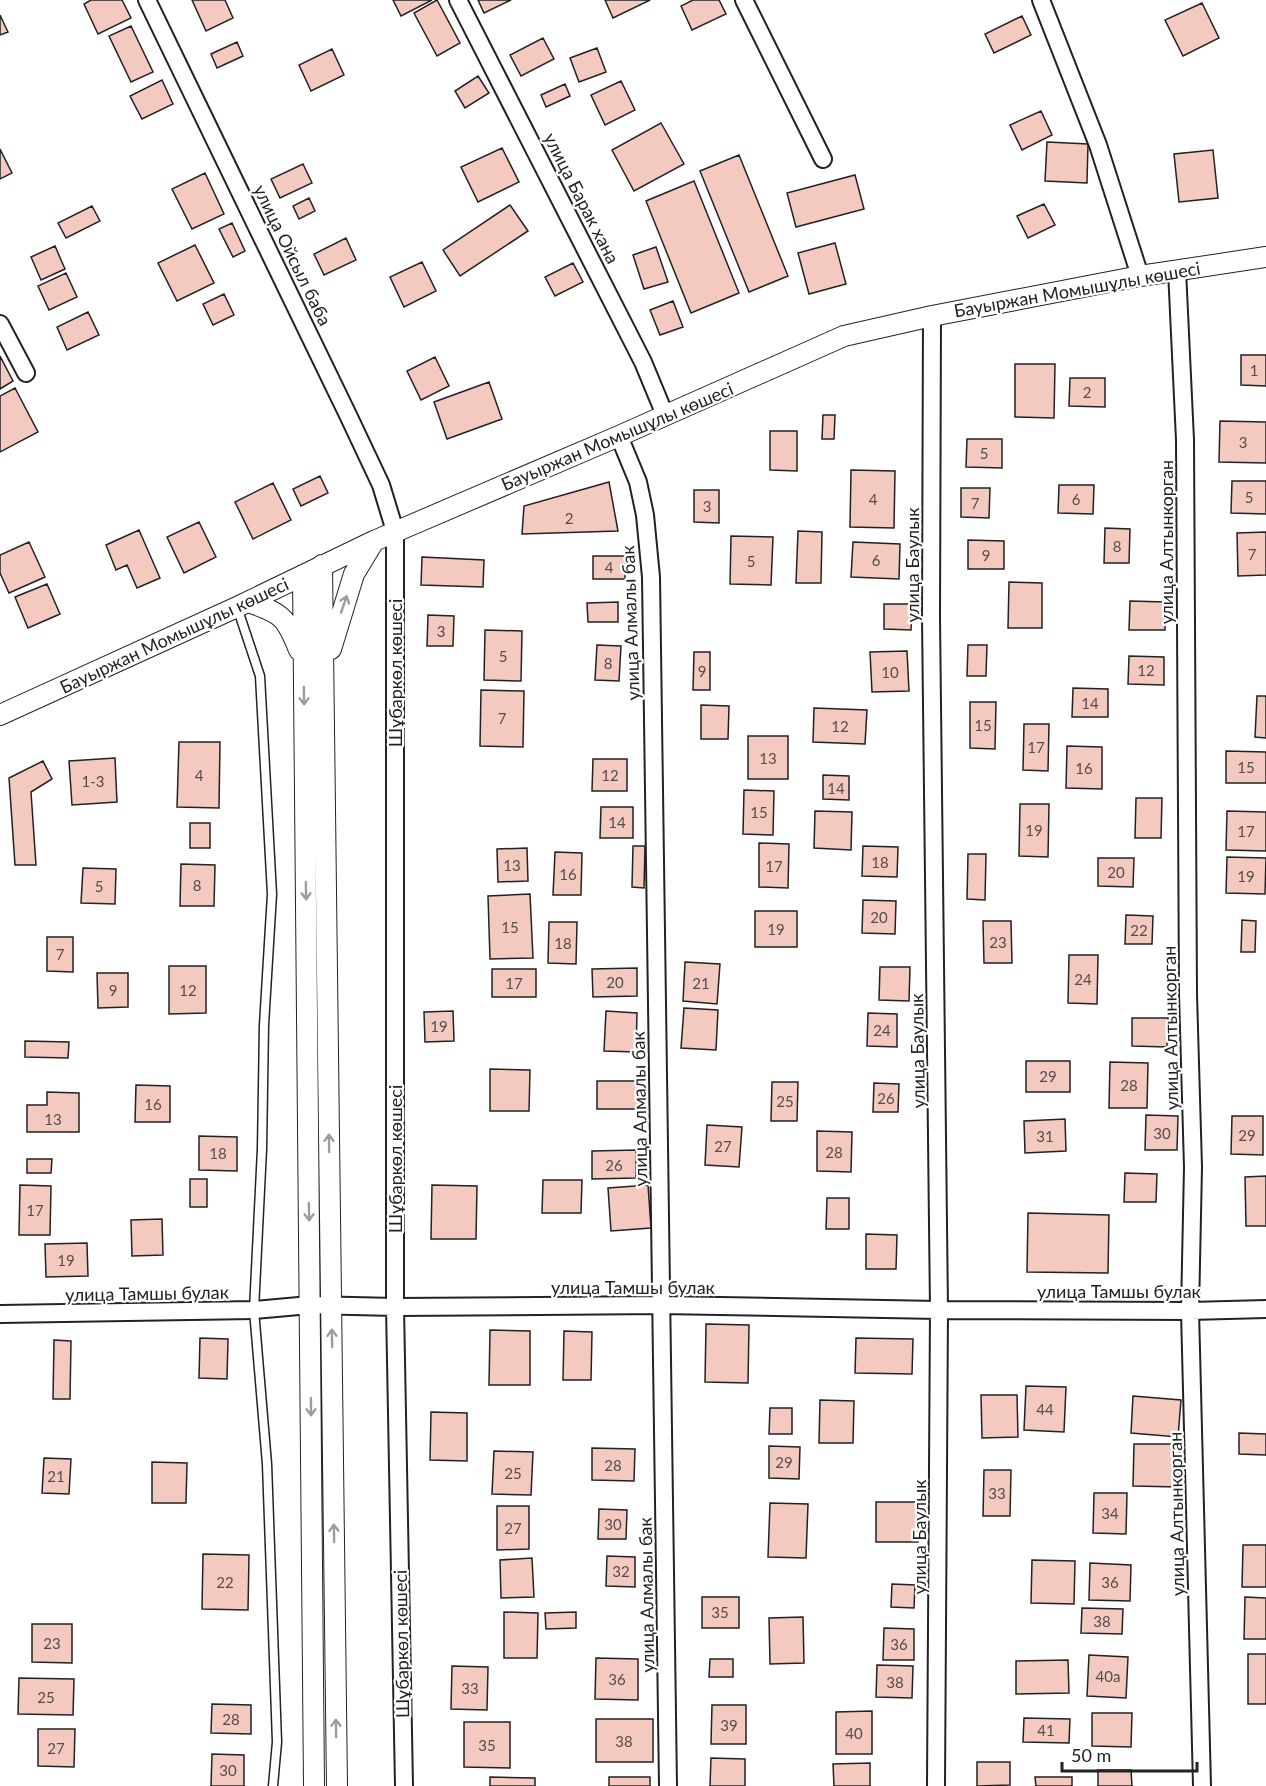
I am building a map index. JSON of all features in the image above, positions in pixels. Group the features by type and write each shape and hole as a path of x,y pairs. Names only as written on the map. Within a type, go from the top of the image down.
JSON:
{"street":[{"name":"улица Ойсыл баба","path":"147,0 358,435 381,485 395,531"},
{"name":"улица Барак хана","path":"458,0 632,341 665,416"},
{"path":"744,0 823,159"},
{"path":"1041,0 1098,145 1140,276"},
{"name":"Бауыржан Момышұлы көшесі","path":"0,716 395,531 619,436 844,336 932,316 1140,276 1266,257"},
{"name":"улица Алтынкорган","path":"1177,270 1185,440 1188,994 1193,1167 1190,1311 1202,1786"},
{"name":"улица Баулык","path":"932,316 931,618 939,1310 936,1786"},
{"path":"0,324 26,373"},
{"name":"улица Алмалы бак","path":"619,436 638,482 645,515 651,577 668,1786"},
{"name":"Шұбаркөл көшесі","path":"395,531 395,1306 404,1786"},
{"path":"324,681 334,634 354,574 374,541"},
{"path":"322,565 337,1786"},
{"path":"303,574 314,1786"},
{"path":"242,604 281,616 290,628 303,661"},
{"name":"улица Тамшы булак","path":"0,1314 254,1310 310,1305 661,1305 939,1310 1266,1309"}],"lane":[{"path":"242,604 260,676 272,894 264,1025 262,1149 254,1310 267,1464 277,1742 273,1786"}],"building":[{"path":"91,0 122,0 131,18 98,34 84,4"},
{"path":"192,0 225,0 233,18 206,31"},
{"path":"393,0 432,0 401,16"},
{"path":"437,0 460,43 437,56 414,13"},
{"path":"478,0 511,0 484,13"},
{"path":"605,0 650,0 613,18"},
{"path":"693,0 719,0 726,14 692,30 681,6"},
{"path":"1202,3 1219,38 1183,56 1165,20"},
{"path":"0,15 8,32 0,35"},
{"path":"1022,16 1031,35 994,53 985,34"},
{"path":"131,26 153,72 131,82 109,36"},
{"path":"543,38 554,59 521,76 510,55"},
{"path":"237,42 243,56 217,68 211,54"},
{"path":"597,48 606,72 579,82 570,58"},
{"path":"332,49 344,75 311,91 299,65"},
{"path":"478,76 489,93 465,108 455,91"},
{"path":"162,80 173,104 142,119 130,96"},
{"path":"621,81 635,110 605,125 591,95"},
{"path":"565,84 570,96 546,107 541,95"},
{"path":"1041,111 1052,135 1022,150 1010,125"},
{"path":"661,123 684,164 634,191 612,150"},
{"path":"1047,142 1088,144 1087,183 1045,181"},
{"path":"502,148 519,182 478,202 461,167"},
{"path":"0,149 12,173 0,179"},
{"path":"1213,150 1218,198 1179,202 1174,154"},
{"path":"739,155 788,276 749,292 700,171"},
{"path":"303,164 312,183 280,198 271,179"},
{"path":"205,173 224,214 192,229 172,189"},
{"path":"855,175 864,209 796,227 787,193"},
{"path":"694,181 739,293 691,313 646,201"},
{"path":"309,198 315,211 299,219 293,206"},
{"path":"1044,204 1055,225 1028,238 1017,216"},
{"path":"510,205 528,231 460,276 443,250"},
{"path":"92,206 100,221 66,238 58,223"},
{"path":"232,223 245,251 233,257 219,229"},
{"path":"346,238 356,260 324,275 314,254"},
{"path":"835,243 846,284 809,294 798,253"},
{"path":"195,245 214,283 177,301 158,263"},
{"path":"55,246 65,269 41,280 31,257"},
{"path":"656,247 668,282 644,289 633,255"},
{"path":"422,262 436,291 404,307 390,277"},
{"path":"573,263 583,282 555,296 545,277"},
{"path":"66,273 77,297 49,310 38,286"},
{"path":"224,294 234,315 213,325 203,304"},
{"path":"673,301 683,327 660,335 650,310"},
{"path":"88,312 99,335 67,350 57,327"},
{"path":"1241,355 1266,355 1266,386 1241,385"},
{"path":"0,356 13,381 0,389"},
{"path":"435,357 449,386 421,400 407,371"},
{"path":"1015,364 1055,364 1054,418 1015,417"},
{"path":"1070,378 1105,378 1105,407 1069,406"},
{"path":"489,382 502,419 447,439 434,402"},
{"path":"15,388 38,432 0,452 0,396"},
{"path":"823,415 835,415 834,439 822,439"},
{"path":"1220,421 1266,422 1266,463 1219,462"},
{"path":"770,431 797,431 797,471 770,470"},
{"path":"967,439 1002,439 1002,468 966,467"},
{"path":"851,470 895,471 894,528 850,527"},
{"path":"320,476 328,493 301,506 293,489"},
{"path":"1232,481 1266,481 1266,514 1231,513"},
{"path":"609,482 618,531 522,534 524,506"},
{"path":"273,483 291,520 253,539 235,502"},
{"path":"1059,485 1094,485 1093,514 1058,513"},
{"path":"961,488 990,488 989,518 961,517"},
{"path":"694,490 719,490 719,523 694,522"},
{"path":"199,522 216,557 184,573 167,537"},
{"path":"1105,528 1130,529 1129,563 1104,563"},
{"path":"139,530 160,578 137,588 127,565 116,570 106,545"},
{"path":"798,531 822,532 821,583 796,583"},
{"path":"1266,532 1266,575 1238,576 1237,533"},
{"path":"731,536 773,537 771,585 730,584"},
{"path":"968,540 1004,541 1004,569 968,569"},
{"path":"29,542 45,577 9,593 0,573 0,555"},
{"path":"853,542 900,544 899,579 851,577"},
{"path":"593,556 625,556 625,579 593,579"},
{"path":"422,557 484,560 483,587 421,585"},
{"path":"1009,582 1042,583 1042,628 1008,628"},
{"path":"47,584 60,614 28,628 15,597"},
{"path":"1130,601 1165,602 1165,630 1129,630"},
{"path":"618,602 618,622 588,622 587,603"},
{"path":"884,604 912,604 911,630 884,629"},
{"path":"428,615 454,616 453,646 427,646"},
{"path":"485,630 522,631 521,681 484,680"},
{"path":"597,645 621,646 619,681 595,680"},
{"path":"968,645 987,645 986,676 967,676"},
{"path":"907,651 909,691 872,692 870,652"},
{"path":"694,652 710,652 710,690 693,690"},
{"path":"1129,656 1164,657 1164,685 1128,684"},
{"path":"1073,688 1108,689 1108,717 1072,717"},
{"path":"481,690 524,691 523,747 480,746"},
{"path":"1257,696 1266,696 1266,738 1255,737"},
{"path":"970,702 996,702 995,749 970,748"},
{"path":"701,705 729,706 728,739 701,739"},
{"path":"814,708 867,710 865,744 813,742"},
{"path":"1024,724 1049,724 1048,771 1023,770"},
{"path":"748,736 788,736 788,779 748,779"},
{"path":"179,742 220,742 219,808 177,807"},
{"path":"1067,746 1102,747 1102,789 1066,788"},
{"path":"1226,751 1266,752 1266,783 1226,783"},
{"path":"115,758 117,802 72,805 69,761"},
{"path":"593,759 627,759 627,791 592,791"},
{"path":"43,761 52,779 31,792 36,865 15,865 9,778"},
{"path":"823,775 849,776 849,800 823,799"},
{"path":"744,790 774,791 773,835 743,834"},
{"path":"1136,798 1162,798 1161,838 1135,838"},
{"path":"1020,804 1049,804 1048,857 1019,856"},
{"path":"601,807 633,807 633,838 600,838"},
{"path":"815,811 852,812 851,850 814,848"},
{"path":"1227,811 1266,812 1266,851 1226,850"},
{"path":"190,823 210,823 210,848 190,848"},
{"path":"759,843 789,844 788,888 759,887"},
{"path":"633,846 645,846 644,888 632,887"},
{"path":"863,846 898,847 897,877 862,876"},
{"path":"527,848 528,881 498,882 497,849"},
{"path":"555,852 582,853 581,895 553,895"},
{"path":"968,854 986,854 985,900 967,899"},
{"path":"1227,857 1266,858 1265,894 1226,893"},
{"path":"1098,858 1134,858 1133,887 1098,886"},
{"path":"181,864 215,865 214,906 180,906"},
{"path":"83,868 116,869 115,904 81,903"},
{"path":"530,894 533,958 490,959 488,896"},
{"path":"863,900 896,901 895,934 862,933"},
{"path":"755,911 797,911 797,947 755,947"},
{"path":"1126,915 1153,916 1152,944 1125,944"},
{"path":"1242,920 1256,921 1255,952 1241,952"},
{"path":"983,921 1011,921 1012,963 984,963"},
{"path":"549,922 577,922 576,964 548,963"},
{"path":"47,937 73,937 73,972 47,971"},
{"path":"1069,955 1098,955 1097,1004 1068,1003"},
{"path":"685,962 720,964 717,1004 683,1001"},
{"path":"169,966 206,966 206,1013 169,1014"},
{"path":"880,967 910,967 909,1001 879,1000"},
{"path":"637,968 637,996 593,997 592,969"},
{"path":"492,969 536,969 536,997 492,997"},
{"path":"97,973 128,973 128,1007 98,1008"},
{"path":"684,1008 718,1010 716,1050 681,1048"},
{"path":"453,1011 454,1041 425,1042 424,1012"},
{"path":"606,1011 637,1013 636,1052 604,1051"},
{"path":"868,1013 897,1014 897,1047 867,1046"},
{"path":"1132,1018 1168,1018 1167,1047 1132,1046"},
{"path":"25,1041 69,1042 68,1058 25,1057"},
{"path":"1026,1061 1070,1061 1070,1092 1026,1092"},
{"path":"1110,1062 1148,1063 1147,1108 1109,1108"},
{"path":"490,1069 530,1070 529,1111 490,1111"},
{"path":"597,1081 641,1081 642,1109 597,1109"},
{"path":"772,1082 798,1082 797,1121 771,1121"},
{"path":"874,1083 899,1084 898,1112 873,1112"},
{"path":"136,1085 170,1086 170,1122 135,1122"},
{"path":"47,1092 79,1093 79,1132 27,1132 27,1105 47,1105"},
{"path":"1146,1115 1178,1116 1177,1150 1145,1150"},
{"path":"1232,1116 1263,1116 1263,1155 1231,1154"},
{"path":"1065,1119 1066,1151 1025,1153 1024,1121"},
{"path":"707,1125 742,1127 739,1167 705,1165"},
{"path":"817,1131 852,1132 851,1172 817,1171"},
{"path":"199,1136 237,1137 237,1171 199,1170"},
{"path":"636,1150 636,1178 592,1179 592,1151"},
{"path":"27,1159 52,1159 51,1173 27,1173"},
{"path":"1125,1173 1157,1174 1156,1202 1124,1202"},
{"path":"1266,1176 1266,1226 1246,1226 1245,1177"},
{"path":"190,1179 207,1179 207,1207 190,1207"},
{"path":"543,1180 582,1180 581,1213 542,1213"},
{"path":"20,1185 51,1186 50,1235 19,1235"},
{"path":"432,1185 477,1186 476,1239 431,1239"},
{"path":"648,1185 651,1228 611,1231 608,1188"},
{"path":"827,1198 849,1198 849,1229 826,1229"},
{"path":"1028,1213 1109,1215 1108,1273 1027,1272"},
{"path":"162,1219 163,1255 132,1256 131,1220"},
{"path":"866,1234 897,1235 896,1269 866,1269"},
{"path":"87,1243 88,1276 46,1277 45,1244"},
{"path":"706,1324 749,1325 748,1383 705,1382"},
{"path":"490,1330 530,1331 530,1385 489,1385"},
{"path":"564,1331 592,1332 591,1380 563,1380"},
{"path":"200,1338 228,1339 227,1379 199,1378"},
{"path":"856,1338 913,1339 912,1374 855,1373"},
{"path":"54,1340 71,1341 70,1399 53,1399"},
{"path":"1026,1386 1066,1387 1064,1432 1024,1430"},
{"path":"981,1395 1017,1395 1018,1437 982,1438"},
{"path":"1133,1396 1181,1400 1178,1437 1131,1433"},
{"path":"820,1400 854,1401 853,1443 819,1443"},
{"path":"770,1408 792,1408 792,1434 769,1434"},
{"path":"431,1412 467,1413 467,1461 430,1460"},
{"path":"1239,1433 1266,1434 1266,1455 1239,1454"},
{"path":"1134,1444 1180,1444 1179,1487 1133,1486"},
{"path":"769,1446 800,1447 799,1479 769,1478"},
{"path":"592,1448 635,1449 634,1481 592,1480"},
{"path":"494,1451 533,1452 531,1495 492,1494"},
{"path":"44,1458 71,1459 69,1494 42,1493"},
{"path":"152,1462 187,1463 186,1503 152,1503"},
{"path":"984,1470 1011,1470 1010,1516 983,1516"},
{"path":"1094,1493 1127,1493 1126,1534 1093,1533"},
{"path":"876,1502 918,1502 918,1542 876,1542"},
{"path":"770,1503 808,1504 806,1558 768,1557"},
{"path":"497,1506 529,1506 529,1549 497,1550"},
{"path":"599,1509 627,1510 626,1539 598,1539"},
{"path":"1243,1545 1266,1545 1266,1587 1242,1587"},
{"path":"203,1554 249,1555 248,1610 202,1609"},
{"path":"607,1556 635,1557 635,1587 606,1586"},
{"path":"532,1558 534,1597 501,1598 500,1560"},
{"path":"1032,1560 1075,1561 1074,1604 1031,1603"},
{"path":"1090,1563 1131,1565 1130,1601 1089,1600"},
{"path":"892,1584 915,1585 914,1608 891,1607"},
{"path":"702,1597 739,1597 739,1628 702,1628"},
{"path":"1245,1597 1266,1598 1266,1639 1244,1639"},
{"path":"1082,1608 1123,1609 1122,1634 1081,1633"},
{"path":"504,1612 538,1613 537,1658 504,1658"},
{"path":"576,1612 576,1628 546,1629 545,1613"},
{"path":"803,1617 804,1663 770,1664 769,1618"},
{"path":"32,1624 72,1624 72,1663 32,1662"},
{"path":"884,1628 914,1629 914,1660 883,1660"},
{"path":"1248,1654 1266,1654 1266,1704 1248,1704"},
{"path":"1089,1655 1128,1657 1126,1698 1087,1696"},
{"path":"596,1658 638,1659 638,1700 595,1699"},
{"path":"710,1659 733,1659 733,1677 709,1677"},
{"path":"1068,1660 1069,1693 1016,1694 1016,1661"},
{"path":"877,1665 913,1666 912,1698 876,1697"},
{"path":"452,1666 488,1667 487,1710 451,1709"},
{"path":"19,1678 74,1679 73,1715 18,1714"},
{"path":"212,1704 251,1705 251,1734 211,1733"},
{"path":"712,1705 746,1705 746,1744 711,1744"},
{"path":"872,1711 872,1754 836,1754 836,1712"},
{"path":"1092,1713 1132,1713 1131,1747 1092,1746"},
{"path":"1024,1718 1070,1719 1069,1743 1023,1742"},
{"path":"596,1719 653,1719 653,1762 596,1762"},
{"path":"464,1722 510,1722 510,1768 464,1767"},
{"path":"38,1729 75,1729 74,1767 38,1766"},
{"path":"212,1754 244,1755 244,1786 211,1786"},
{"path":"711,1758 745,1759 745,1786 710,1786"},
{"path":"977,1762 1010,1762 1010,1785 977,1786"},
{"path":"870,1763 870,1786 834,1786 833,1764"},
{"path":"1098,1770 1131,1770 1132,1786 1098,1786"},
{"path":"490,1777 535,1778 535,1786 490,1786"},
{"path":"609,1777 650,1777 650,1786 609,1786"},
{"path":"1035,1777 1072,1777 1072,1786 1036,1786"}]}
